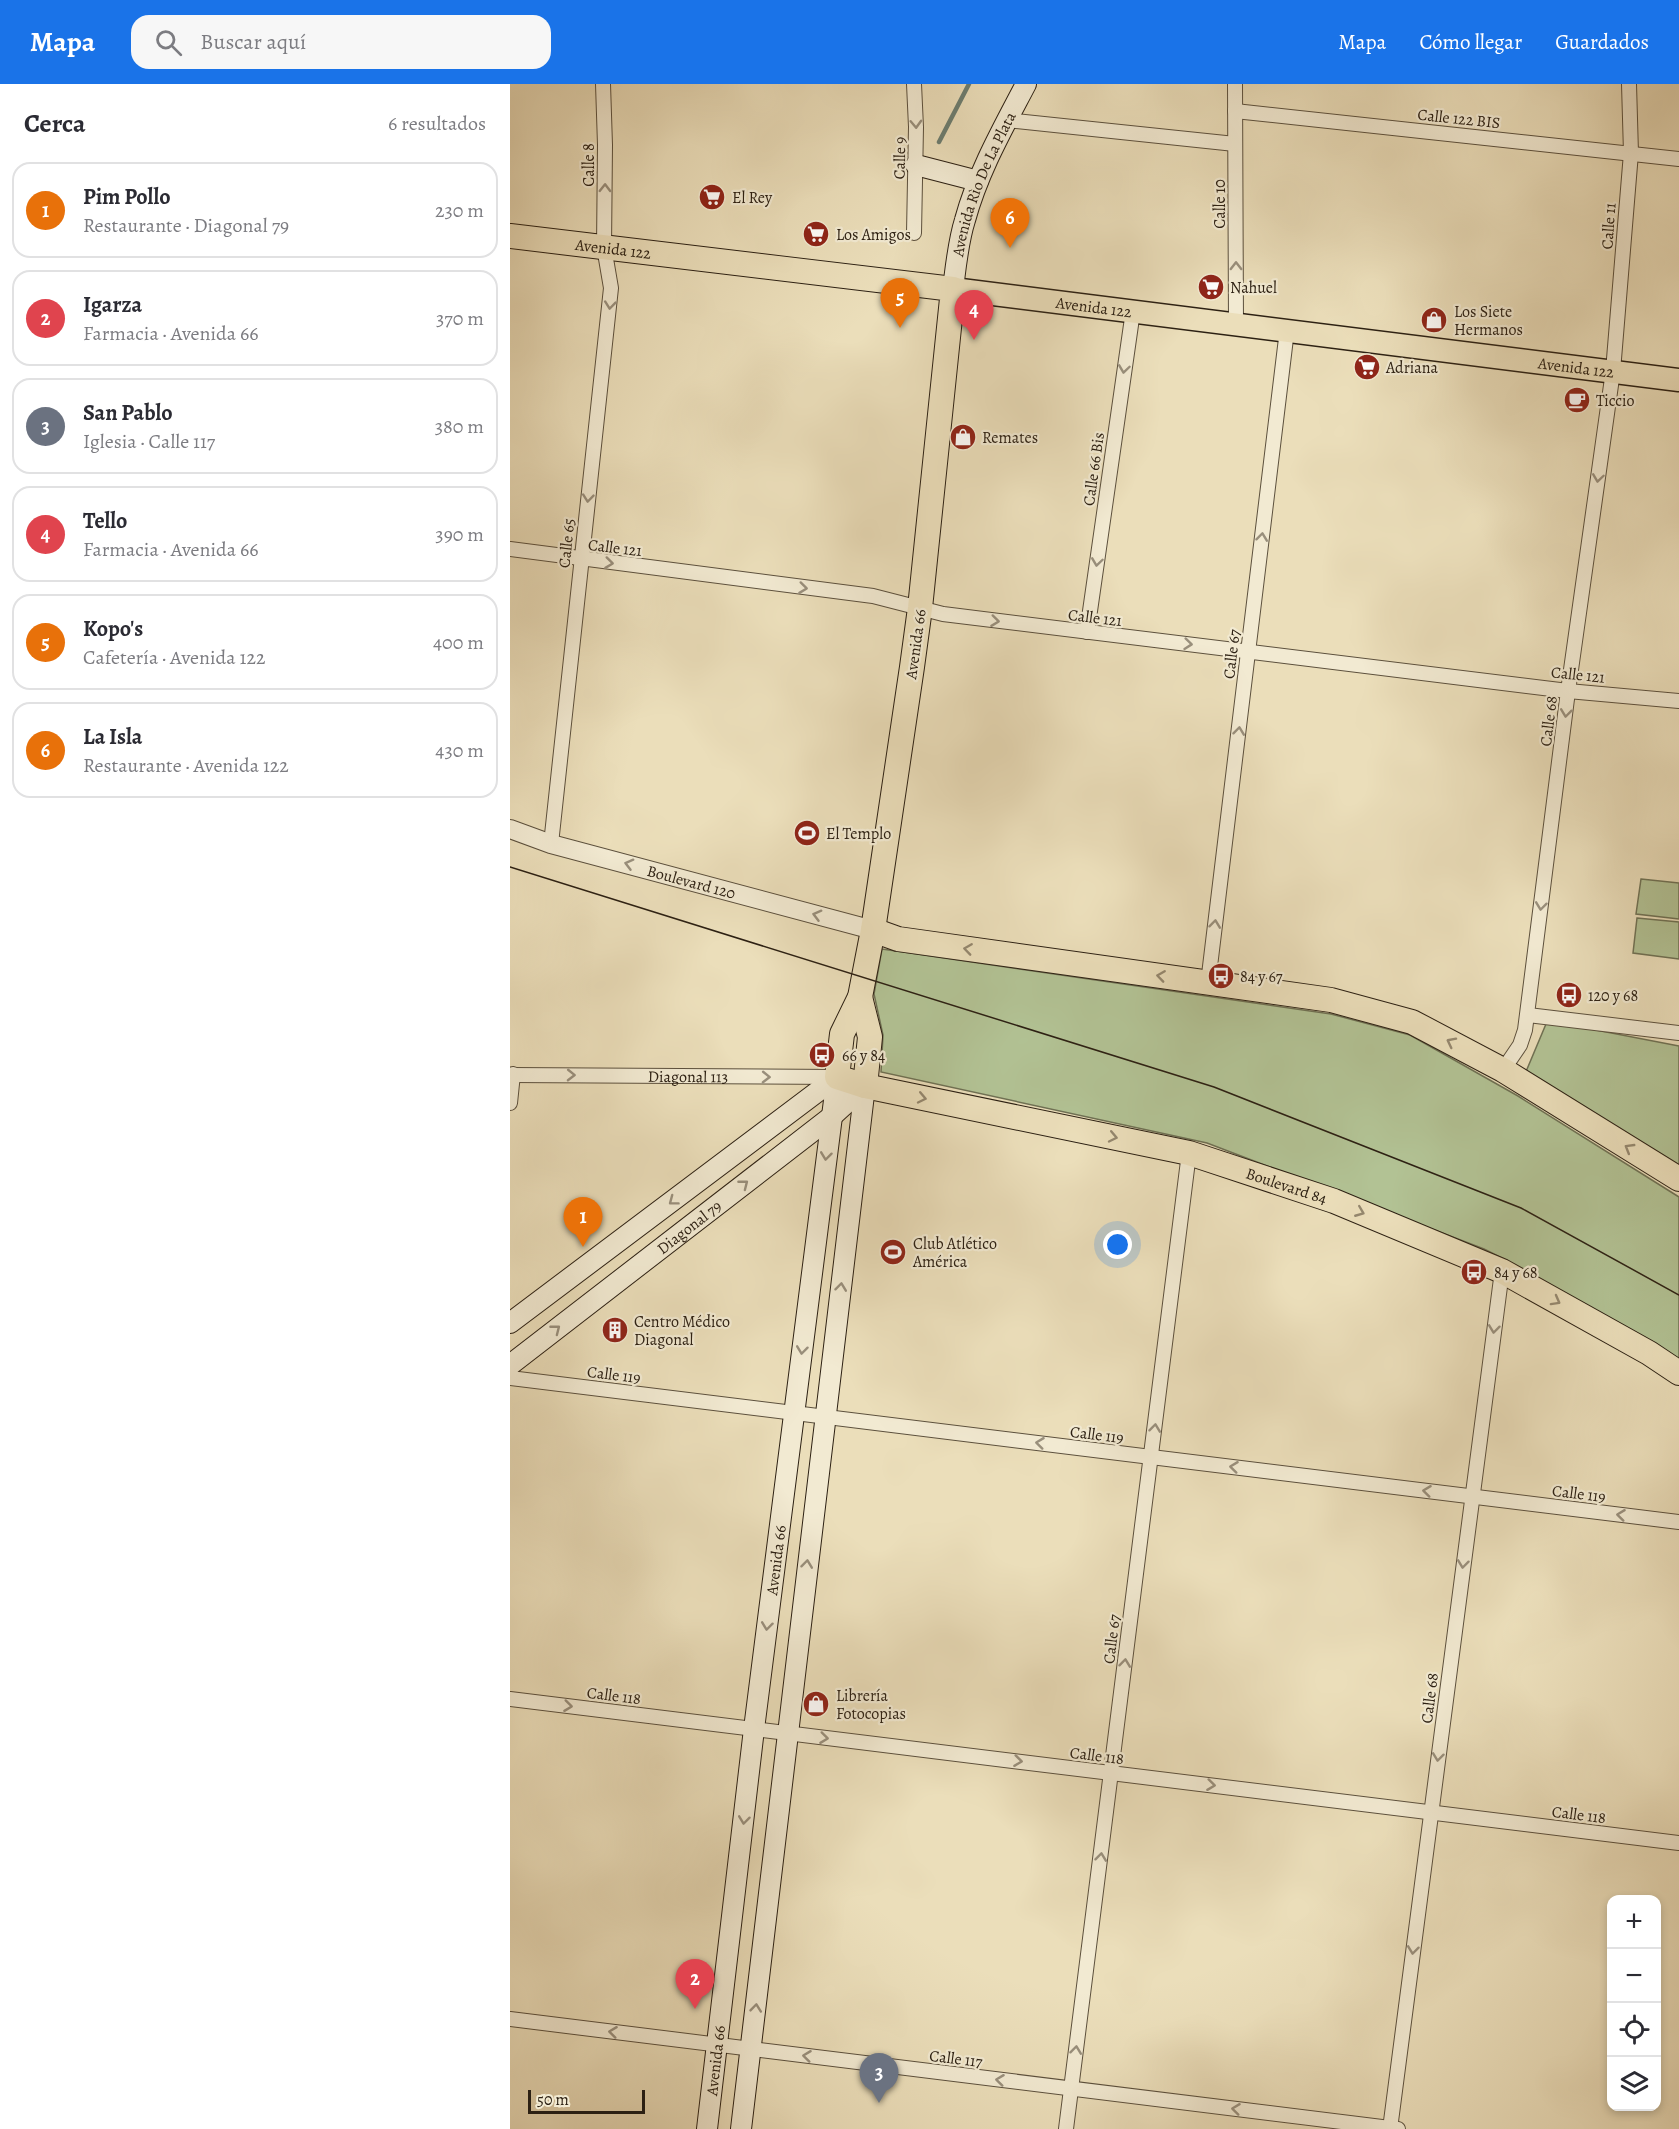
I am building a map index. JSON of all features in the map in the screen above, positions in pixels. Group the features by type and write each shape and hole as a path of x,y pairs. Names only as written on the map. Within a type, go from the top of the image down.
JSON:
{"highway":[{"name":"Avenida 122","path":"510,236 953,288"},
{"name":"Avenida 66","path":"837,1077 842,1034 861,997 873,930 920,608 953,288"},
{"path":"873,930 898,939 1331,1000 1413,1022 1503,1070 1679,1179"},
{"name":"Avenida 66","path":"861,997 870,1037 865,1086"},
{"name":"Diagonal 113","path":"837,1077 865,1086"},
{"name":"Boulevard 84","path":"865,1086 1189,1153 1334,1201 1502,1271 1679,1372"}],"main road":[{"name":"Avenida Rìo De La Plata","path":"953,288 956,258 964,220 978,181 1026,84"},
{"path":"916,165 978,181"},
{"name":"Avenida 122","path":"953,288 1679,380"},
{"name":"Avenida 66","path":"707,2129 754,1729 837,1077"},
{"name":"Diagonal 79","path":"510,1323 837,1077"},
{"name":"Avenida 66","path":"741,2129 865,1086"},
{"name":"Diagonal 79","path":"510,1365 831,1117 865,1086"}],"street":[{"name":"Calle 8","path":"603,84 604,247"},
{"name":"Calle 9","path":"914,84 916,165 914,233"},
{"name":"Calle 10","path":"1235,84 1236,324"},
{"name":"Calle 11","path":"1613,371 1631,153 1629,84"},
{"name":"Calle 122 BIS","path":"1235,111 1679,159"},
{"path":"1007,120 1235,144"},
{"name":"Calle 65","path":"550,844 611,288 604,247"},
{"name":"Calle 66 Bis","path":"1087,632 1132,311"},
{"name":"Calle 67","path":"1208,982 1287,330"},
{"name":"Calle 68","path":"1503,1070 1520,1045 1528,1015 1568,691 1613,371"},
{"name":"Calle 121","path":"510,549 873,596 943,614 1568,691 1679,701"},
{"name":"Boulevard 120","path":"510,829 550,844 873,930"},
{"path":"1528,1015 1679,1033"},
{"path":"510,1103 511,1074"},
{"name":"Diagonal 113","path":"511,1074 837,1077"},
{"name":"Calle 67","path":"1066,2129 1189,1153"},
{"name":"Calle 68","path":"1393,2129 1431,1813 1502,1271"},
{"name":"Calle 119","path":"510,1378 1679,1522"},
{"name":"Calle 118","path":"510,1698 1679,1844"},
{"name":"Calle 117","path":"510,2019 1393,2129"}],"green space":[{"path":"1641,879 1679,883 1679,919 1636,914"},
{"path":"1637,918 1679,922 1679,959 1633,953"},
{"path":"882,949 1331,1014 1410,1035 1518,1096 1679,1197 1679,1363 1484,1249 1207,1143 881,1072 883,1035 874,994"},
{"path":"1546,1024 1570,1025 1679,1046 1679,1172 1525,1074"}],"waterway":[{"path":"939,142 969,84"}],"tram line":[{"path":"510,867 1214,1087 1521,1208 1679,1295"}],"place":[{"name":"El Rey","path":"712,197"},
{"name":"Los Amigos","path":"816,234"},
{"name":"La Isla","path":"1010,248"},
{"name":"Nahuel","path":"1211,287"},
{"name":"Los Siete Hermanos","path":"1434,320"},
{"name":"Kopo's","path":"900,328"},
{"name":"Tello","path":"974,340"},
{"name":"Adriana","path":"1367,367"},
{"name":"Ticcio","path":"1577,400"},
{"name":"Remates","path":"963,437"},
{"name":"El Templo","path":"807,833"},
{"name":"84 y 67","path":"1221,976"},
{"name":"120 y 68","path":"1569,995"},
{"name":"66 y 84","path":"822,1055"},
{"name":"Pim Pollo","path":"583,1247"},
{"name":"Club Atlético América","path":"893,1252"},
{"name":"84 y 68","path":"1474,1272"},
{"name":"Centro Médico Diagonal","path":"615,1330"},
{"name":"Librería Fotocopias","path":"816,1704"},
{"name":"Igarza","path":"695,2009"},
{"name":"San Pablo","path":"879,2103"}]}
